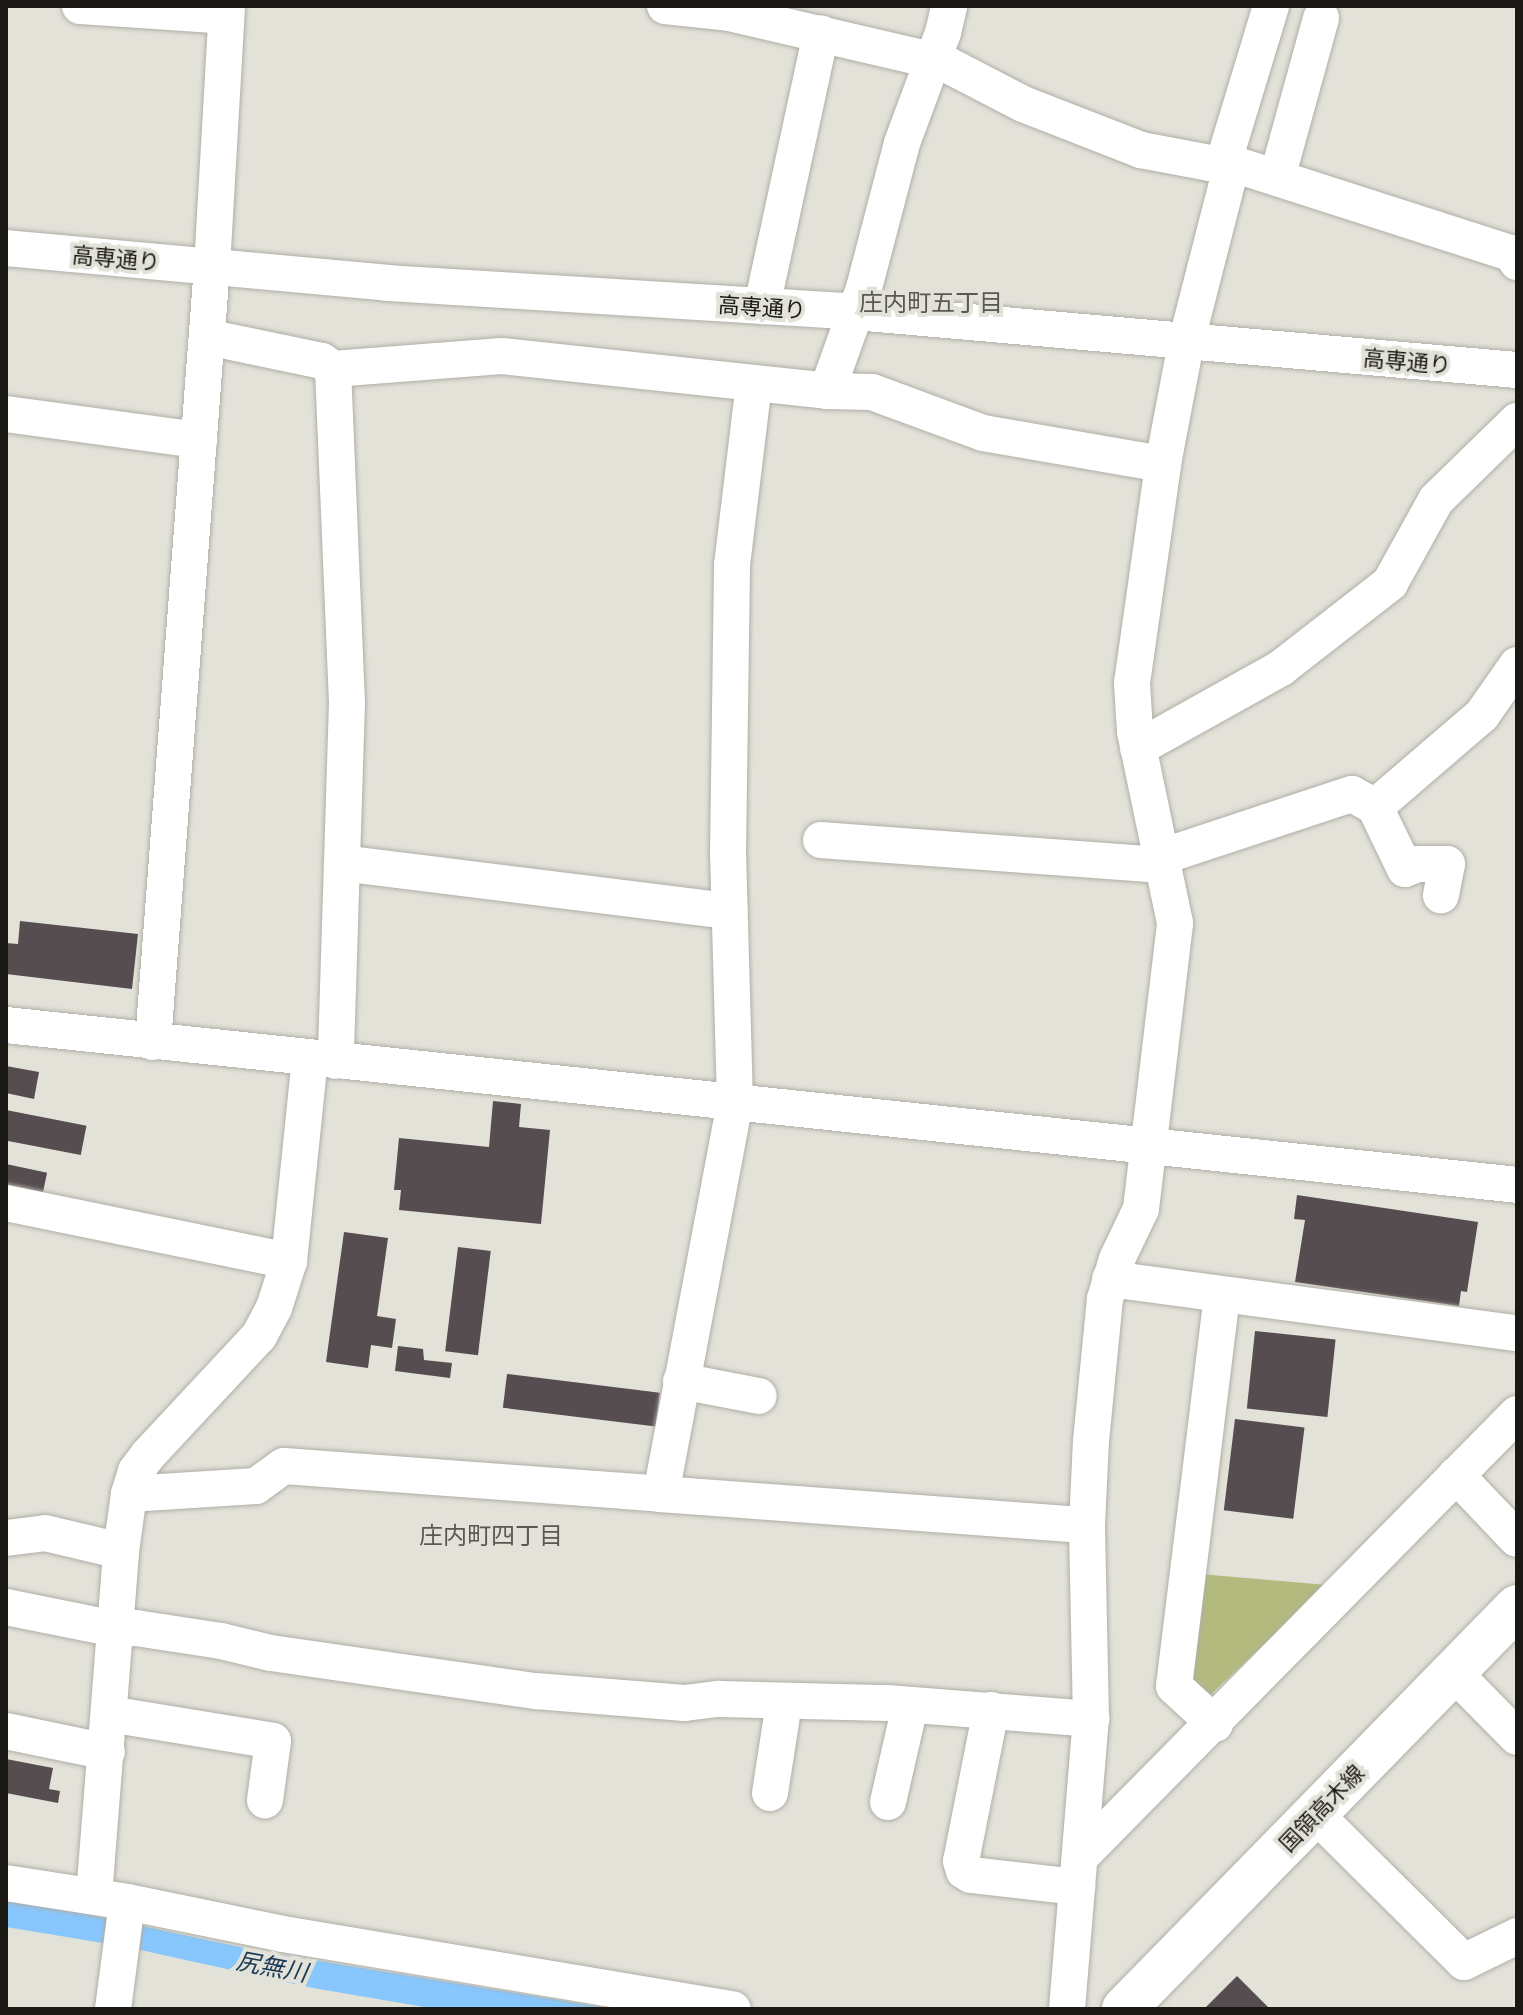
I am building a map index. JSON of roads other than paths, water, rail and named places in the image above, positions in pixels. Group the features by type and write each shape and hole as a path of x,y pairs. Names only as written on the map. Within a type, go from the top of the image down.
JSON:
{"main road":[{"name":"国領高木線","path":"1124,2009 1517,1607"}],"street":[{"path":"80,6 226,11 212,267 153,1042"},
{"path":"665,6 730,10 933,63 944,63 1023,104 1141,150 1210,163 1228,162 1511,253 1517,262"},
{"path":"827,391 855,312 913,106 933,63 949,6"},
{"path":"1067,2009 1091,1719 1087,1525 1091,1441 1110,1279 1141,1209 1175,923 1138,748 1132,683 1163,464 1186,343 1228,162 1271,6"},
{"path":"1277,178 1321,18"},
{"path":"762,306 821,33"},
{"name":"高専通り","path":"6,248 387,283 855,312 1517,370"},
{"path":"207,337 322,361 333,369 502,356 827,391 872,392 983,433 1163,464"},
{"path":"113,2009 117,1958 107,1752 121,1551 129,1494 136,1471 148,1455 259,1336 274,1308 289,1261 323,1060 342,863 347,702 333,369"},
{"path":"661,1494 735,1102 729,911 732,565 754,383"},
{"path":"6,414 199,440"},
{"path":"1138,748 1281,668 1390,583 1436,500 1517,421"},
{"path":"1375,807 1482,715 1517,665"},
{"path":"821,840 1162,861 1352,794 1375,807 1405,869 1418,864 1447,864 1441,895"},
{"path":"342,863 729,911"},
{"path":"6,1025 1517,1185"},
{"path":"6,1203 289,1261"},
{"path":"1110,1279 1517,1333"},
{"path":"1215,1724 1174,1686 1222,1295"},
{"path":"681,1381 759,1396"},
{"path":"991,1710 961,1861 964,1871 971,1875 1079,1872 1215,1724 1517,1414"},
{"path":"129,1494 256,1486 284,1466 1087,1525"},
{"path":"1456,1475 1517,1539"},
{"path":"6,1538 45,1533 121,1551"},
{"path":"6,1607 115,1629 136,1628 221,1641 301,1658 536,1691 685,1703 720,1699 910,1706 1091,1719"},
{"path":"1453,1672 1517,1737"},
{"path":"770,1793 784,1703"},
{"path":"888,1802 910,1706"},
{"path":"109,1714 273,1741 265,1800"},
{"path":"6,1731 107,1752"},
{"path":"1315,1814 1464,1962 1517,1936"},
{"path":"6,1883 283,1934 733,2009"}],"water":[{"name":"尻無川","path":"6,1901 45,1905 258,1951 614,2009 436,2009 313,1988 127,1947 6,1927"}],"district":[{"name":"庄内町五丁目","path":"931,302"},
{"name":"庄内町四丁目","path":"491,1535"}]}
